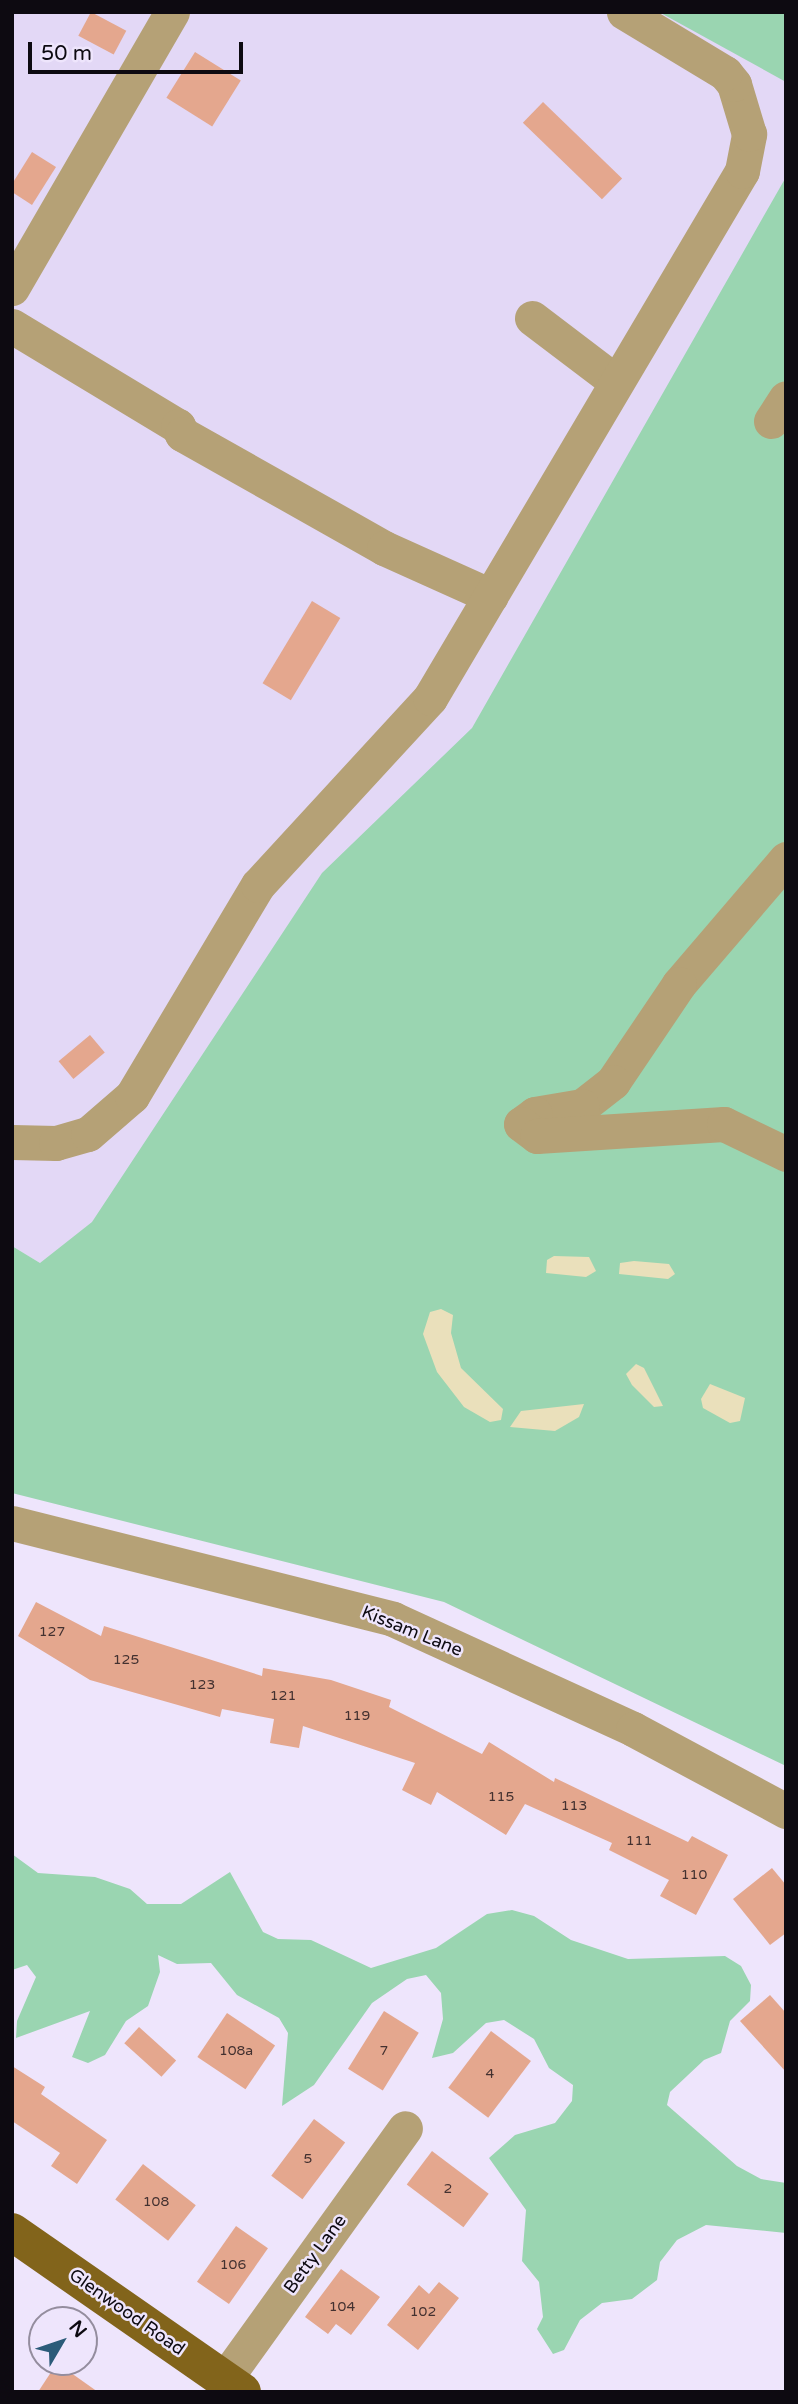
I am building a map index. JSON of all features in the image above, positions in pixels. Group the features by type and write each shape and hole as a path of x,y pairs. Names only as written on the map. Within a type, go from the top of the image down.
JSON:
{"main road":[{"name":"Glenwood Road","path":"12,2232 235,2388"}],"street":[{"path":"12,288 172,12"},
{"path":"12,1142 56,1143 89,1134 125,1104 258,885 430,698 585,442 615,381 742,170 749,134 738,94 725,73 624,12"},
{"path":"532,318 615,381"},
{"path":"12,326 178,426 182,434 384,548 491,596"},
{"path":"786,859 679,984 613,1082 582,1106 536,1114 522,1124 537,1136 724,1124 786,1154"},
{"name":"Kissam Lane","path":"12,1523 393,1619 633,1729 786,1811"},
{"name":"Betty Lane","path":"235,2388 405,2128"}],"shaded area":[{"path":"12,12 762,12 786,27 786,252 175,1307 40,1263 12,1246"}],"green space":[{"path":"659,12 786,12 786,82"},
{"path":"786,177 786,1766 444,1602 12,1493 12,1246 40,1263 92,1222 322,873 472,728"},
{"path":"12,1854 38,1873 95,1877 130,1889 147,1904 181,1904 230,1872 263,1932 278,1939 311,1940 371,1968 436,1948 487,1914 512,1910 534,1916 571,1940 628,1959 725,1956 741,1966 751,1985 750,2001 730,2021 721,2053 704,2060 670,2092 667,2105 737,2166 761,2179 786,2183 786,2233 706,2225 677,2240 660,2262 657,2280 632,2299 602,2303 580,2320 564,2350 553,2354 537,2329 543,2317 539,2282 522,2261 526,2210 489,2158 515,2135 555,2123 572,2101 573,2085 549,2068 534,2039 504,2020 486,2023 453,2053 432,2058 443,2019 441,1993 426,1975 407,1979 372,2003 314,2085 282,2106 288,2033 279,2018 237,1995 211,1963 177,1964 158,1955 160,1972 148,2006 126,2021 105,2055 88,2063 72,2057 90,2011 16,2038 17,2021 36,1977 27,1965 12,1970"}],"sand":[{"path":"554,1256 589,1257 596,1271 586,1277 546,1273 547,1260"},
{"path":"634,1261 669,1264 675,1274 668,1279 619,1274 620,1263"},
{"path":"441,1309 453,1315 451,1333 461,1368 503,1409 501,1420 490,1422 464,1407 437,1372 423,1334 430,1312"},
{"path":"636,1364 644,1368 663,1406 654,1407 632,1385 626,1374"},
{"path":"710,1384 745,1398 740,1421 730,1423 703,1408 701,1399"},
{"path":"584,1404 579,1417 555,1431 510,1427 521,1411"}],"building":[{"path":"91,12 126,31 114,55 78,36"},
{"path":"195,52 241,81 212,126 166,98"},
{"path":"543,102 622,178 602,199 523,123"},
{"path":"32,152 56,167 32,205 12,192 12,184"},
{"path":"312,601 340,618 291,700 263,683"},
{"path":"90,1035 105,1053 73,1079 59,1061"},
{"path":"36,1602 101,1636 104,1626 262,1676 263,1668 331,1680 391,1700 389,1707 482,1754 489,1742 554,1782 555,1778 688,1842 692,1836 728,1855 696,1915 660,1896 669,1880 609,1850 612,1843 525,1804 506,1835 437,1792 431,1805 402,1790 415,1763 303,1726 299,1748 270,1743 274,1719 222,1709 220,1717 90,1680 18,1636"},
{"path":"772,1868 786,1885 786,1933 770,1945 733,1899"},
{"path":"770,1995 786,2013 786,2072 740,2021"},
{"path":"384,2011 419,2033 383,2090 348,2069"},
{"path":"227,2013 275,2045 245,2089 197,2057"},
{"path":"139,2027 176,2060 161,2077 124,2043"},
{"path":"491,2031 531,2061 488,2118 448,2088"},
{"path":"12,2066 45,2087 41,2094 107,2140 77,2184 51,2166 60,2153 12,2121"},
{"path":"314,2119 345,2142 302,2199 271,2176"},
{"path":"432,2151 489,2194 463,2227 407,2185"},
{"path":"143,2164 196,2205 168,2241 115,2199"},
{"path":"236,2226 268,2248 229,2304 197,2282"},
{"path":"341,2269 380,2297 351,2335 336,2324 328,2334 305,2317"},
{"path":"439,2282 459,2298 418,2350 387,2325 419,2285 429,2294"},
{"path":"48,2376 75,2376 98,2392 38,2392"}]}
